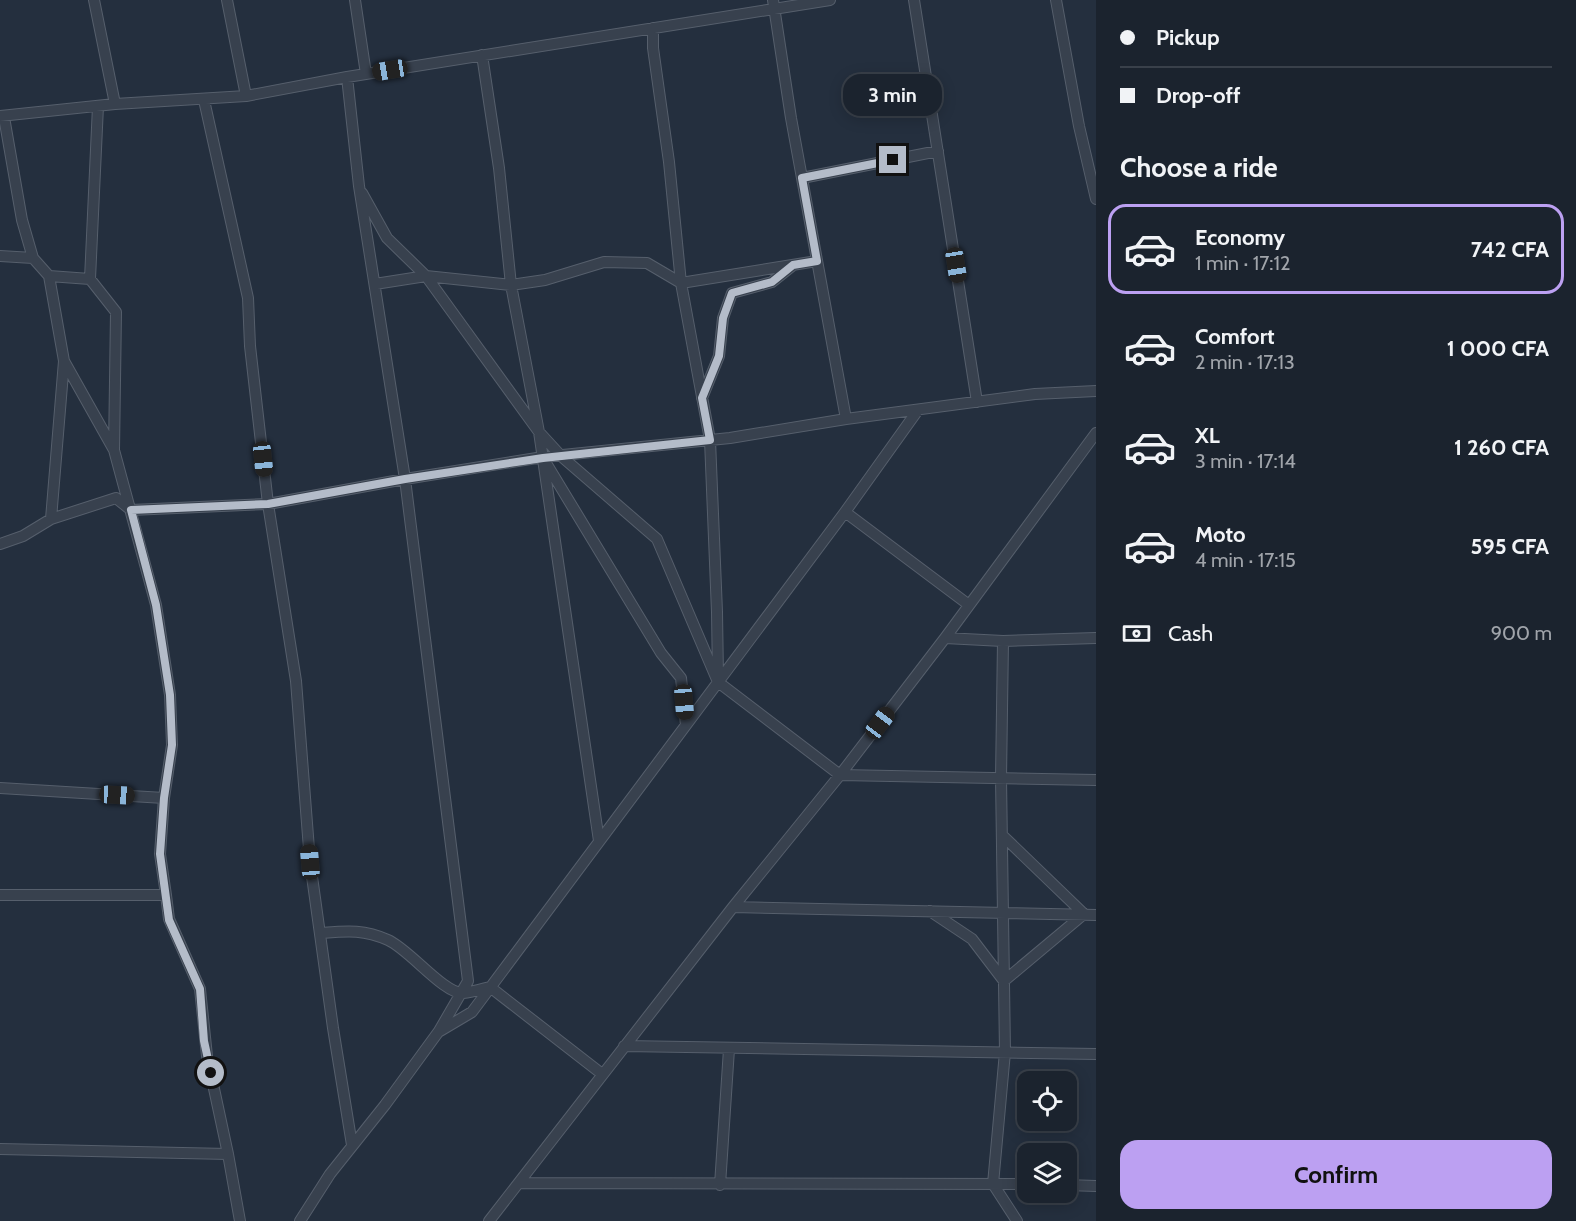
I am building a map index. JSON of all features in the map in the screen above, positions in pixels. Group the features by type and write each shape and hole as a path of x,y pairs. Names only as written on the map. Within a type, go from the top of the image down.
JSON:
{"street":[{"path":"94,0 115,104"},
{"path":"227,0 246,96"},
{"path":"355,0 366,74"},
{"path":"51,519 64,361 49,276 33,258 22,220 2,117 115,104 246,96 347,77 653,28 773,5 830,0"},
{"path":"914,0 977,402"},
{"path":"1056,0 1079,126 1096,199"},
{"path":"773,5 846,419"},
{"path":"653,28 653,48 669,162 681,283 710,440 718,682"},
{"path":"482,55 499,168 511,285 539,432 600,841"},
{"path":"300,1221 330,1174 385,1105 439,1031 468,981 405,479 359,186 347,77"},
{"path":"204,100 248,298 250,346 268,504 296,681 310,862 352,1145"},
{"path":"98,106 90,279 116,312 114,450"},
{"path":"802,178 938,151"},
{"path":"359,186 387,238 426,276 539,432 561,456 657,539 718,682 840,775 1096,780"},
{"path":"0,256 33,258"},
{"path":"375,284 426,276 511,285 545,280 604,262 647,263 681,283 817,261"},
{"path":"702,398 719,356 723,318 732,293 772,282 793,265"},
{"path":"49,276 90,279"},
{"path":"64,361 114,450 156,605 170,695 172,745 164,798 160,854 169,920 200,989 207,1056 240,1221"},
{"path":"0,544 23,536 51,519 116,498 131,510 268,504 405,479 543,458 710,440 1035,394 1096,391"},
{"path":"439,1031 472,1012 918,410"},
{"path":"489,1221 733,907 840,775 969,606 1096,433"},
{"path":"543,458 661,653 681,678 686,725"},
{"path":"844,512 969,606"},
{"path":"945,638 1003,641 1096,638"},
{"path":"1003,641 1001,778 1005,1052 993,1184 1017,1221"},
{"path":"0,788 164,798"},
{"path":"1002,836 1084,914"},
{"path":"0,895 166,895"},
{"path":"733,907 1096,915"},
{"path":"930,911 972,939 1004,981"},
{"path":"1004,981 1084,914"},
{"path":"320,933 358,930 390,940 421,964 444,986 461,993 490,987 602,1074"},
{"path":"624,1046 1096,1054"},
{"path":"720,1185 729,1049"},
{"path":"0,1149 228,1154"},
{"path":"519,1183 1017,1184"},
{"path":"1077,1185 1096,1186"}],"route":[{"path":"211,1073 204,1041 200,989 169,920 160,854 164,798 172,745 170,695 156,605 131,510 268,504 405,479 543,458 710,440 702,398 719,356 723,318 732,293 772,282 793,265 817,261 802,178 893,160"}]}
